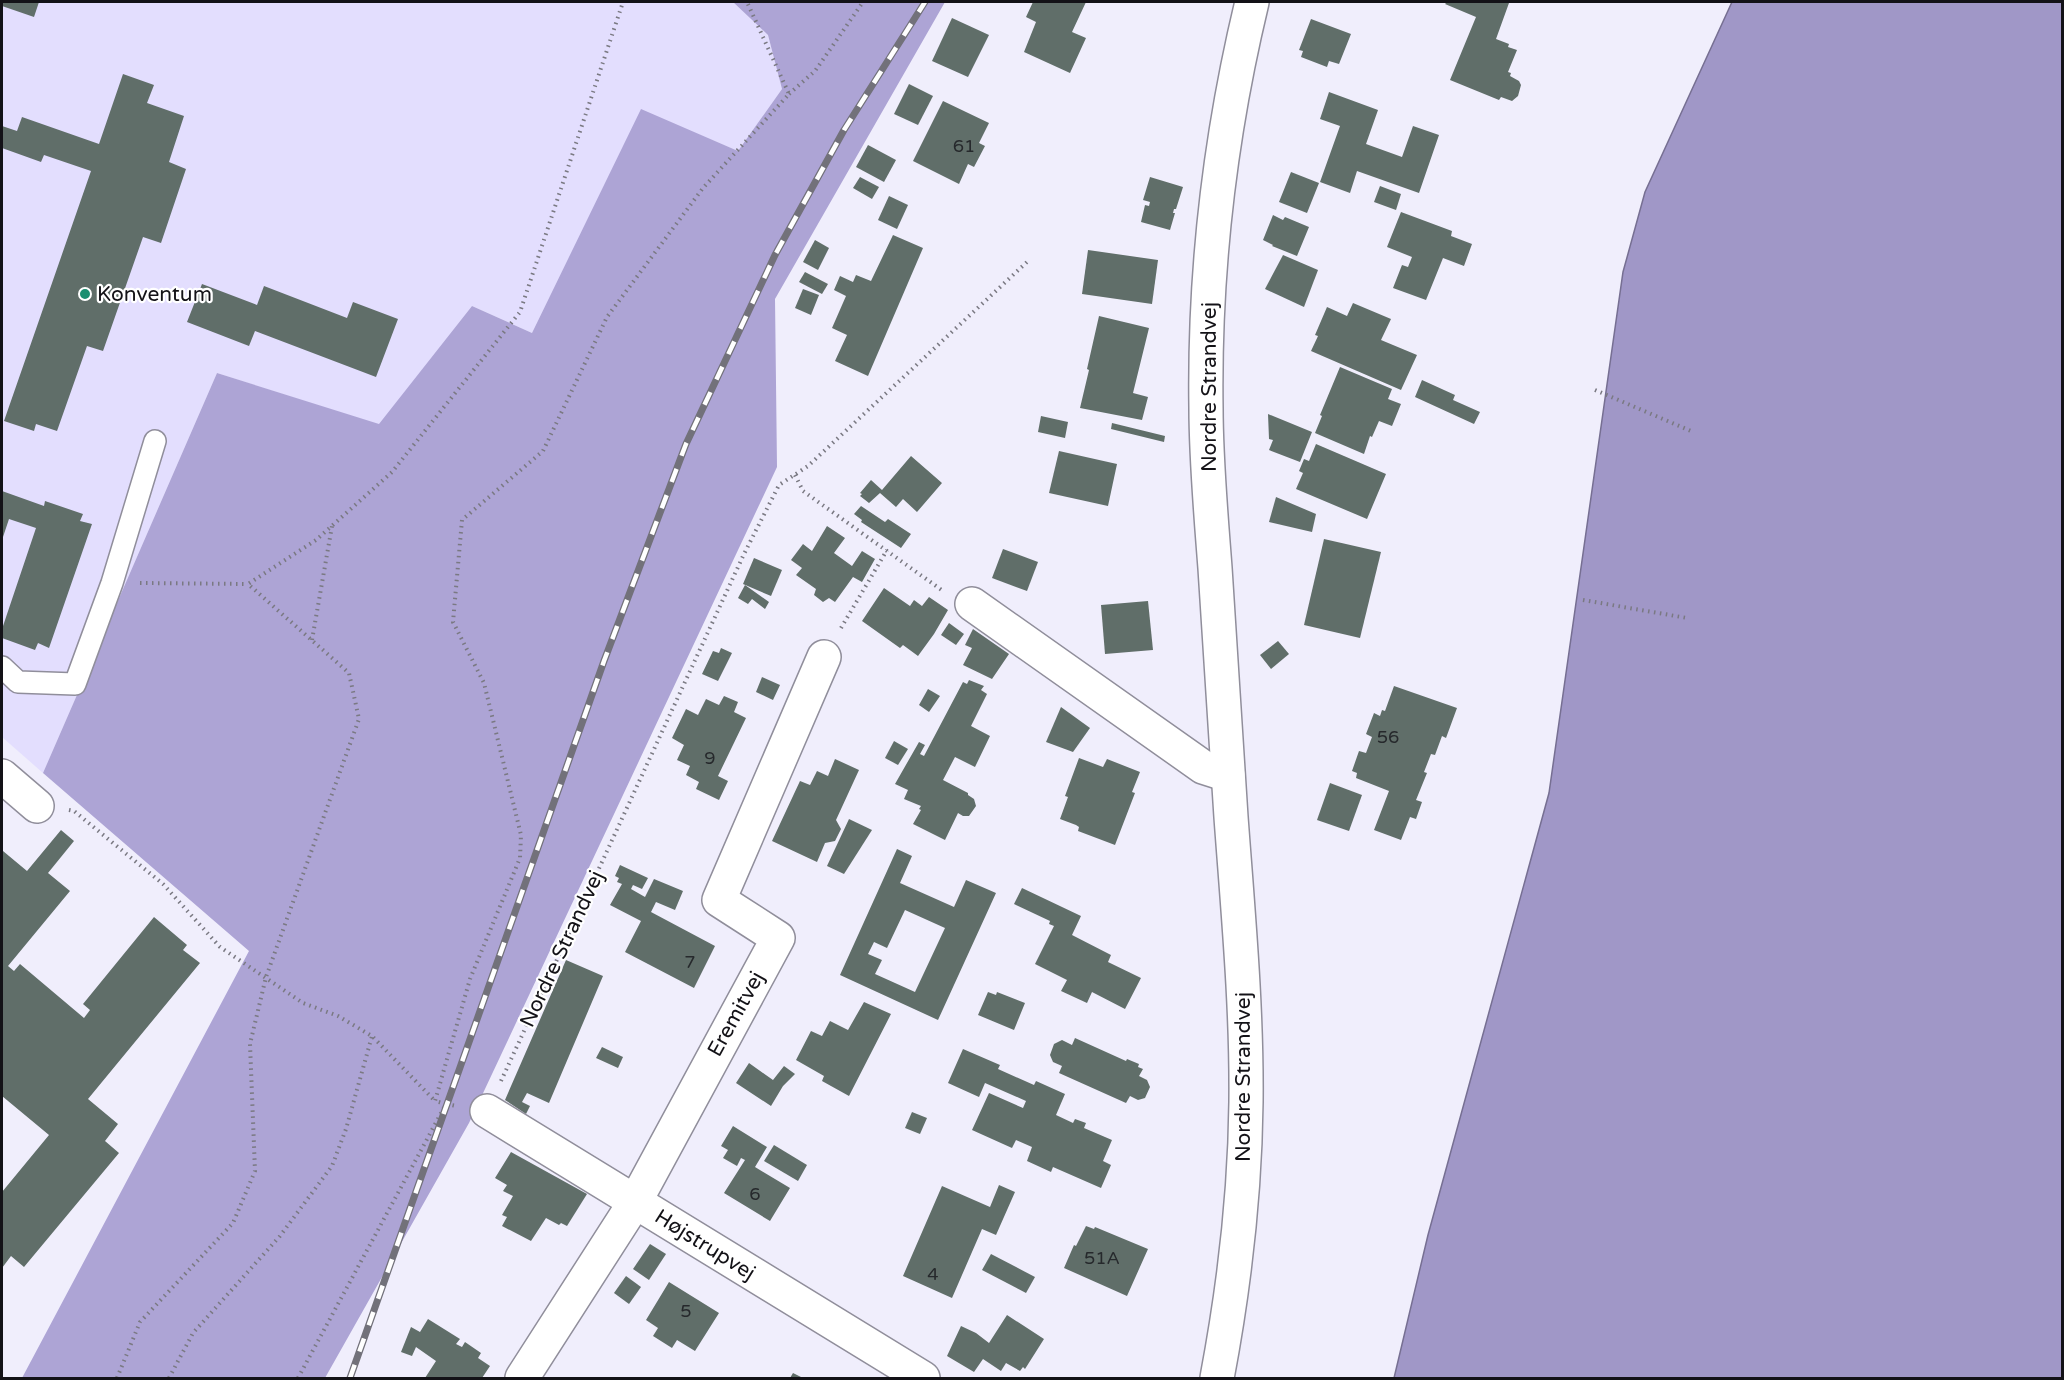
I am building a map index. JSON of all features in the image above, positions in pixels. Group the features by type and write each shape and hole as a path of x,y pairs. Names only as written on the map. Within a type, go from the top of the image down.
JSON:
{"street":[{"name":"Nordre Strandvej","path":"1217,1378 1233,1285 1246,1103 1241,940 1228,775 1206,411 1207,314 1224,137 1252,2"},
{"path":"972,604 1203,767 1228,775"},
{"name":"Eremitvej","path":"522,1378 635,1202 778,938 719,900 824,657"},
{"path":"2,776 37,806"},
{"name":"Højstrupvej","path":"487,1111 923,1378"}],"lane":[{"path":"2,667 18,682 75,684 112,583 155,441"}],"path":[{"path":"112,583 248,584 316,540 392,472 520,312 623,2"},
{"path":"747,2 789,94"},
{"path":"435,1101 470,979 520,858 521,835 484,683 453,622 462,520 543,451 607,317 703,188 789,94 814,71 863,2"},
{"name":"Nordre Strandvej","path":"487,1111 744,554 779,485 808,466 1027,262"},
{"path":"1595,390 1691,431"},
{"path":"795,475 803,491 938,589 972,604"},
{"path":"312,641 332,526"},
{"path":"824,657 887,550"},
{"path":"117,1378 140,1322 233,1223 255,1171 250,1044 266,977 359,720 349,673 248,584"},
{"path":"1582,600 1687,618"},
{"path":"37,806 74,811 163,884 220,947 303,1003 338,1016 372,1036 435,1101 487,1111"},
{"path":"169,1378 193,1333 280,1236 332,1166 346,1129 372,1036"},
{"path":"298,1378 446,1104"}],"shaded area":[{"path":"2,2 733,2 768,35 782,89 738,151 641,110 532,333 472,306 379,425 217,373 43,773 2,737"},
{"path":"733,2 945,2 775,299 777,467 469,1123 325,1378 22,1378 249,951 43,773 217,373 379,424 472,306 532,333 641,109 738,151 782,89 768,35"},
{"path":"1732,2 2062,2 2062,1378 1394,1378 1428,1235 1549,793 1623,272 1645,192"}],"building":[{"path":"2,2 39,2 34,17 2,6"},
{"path":"1033,2 1086,2 1072,32 1086,38 1070,73 1024,52 1036,22 1026,17"},
{"path":"1447,2 1509,3 1496,39 1517,50 1508,72 1521,85 1518,96 1512,101 1501,97 1499,100 1450,80 1476,17 1445,4"},
{"path":"952,18 989,35 968,77 932,61"},
{"path":"1311,19 1351,34 1339,64 1329,61 1327,67 1301,57 1303,51 1299,50"},
{"name":"Konventum","path":"123,74 154,85 147,103 184,116 169,162 186,169 161,243 143,237 103,351 87,346 57,431 36,424 34,431 4,421 91,171 44,155 41,162 2,148 2,126 17,131 22,117 99,144"},
{"path":"909,84 933,96 918,125 894,114"},
{"path":"1329,92 1378,110 1366,144 1402,157 1413,126 1439,135 1419,193 1357,171 1350,193 1320,182 1340,126 1320,119"},
{"path":"943,101 989,123 979,143 985,146 974,167 968,164 959,184 913,161"},
{"path":"868,145 896,160 884,182 856,167"},
{"path":"1291,172 1319,183 1307,213 1279,202"},
{"path":"860,177 879,187 872,199 853,188"},
{"path":"1150,177 1183,187 1176,209 1174,209 1170,230 1141,222 1145,205 1149,206 1150,202 1143,200"},
{"path":"1380,186 1401,194 1396,210 1374,202"},
{"path":"889,196 908,205 897,229 878,220"},
{"path":"1401,212 1452,231 1451,236 1472,244 1464,266 1443,258 1426,300 1393,288 1402,265 1408,267 1412,257 1387,247"},
{"path":"1273,215 1283,220 1285,217 1309,227 1297,256 1263,240"},
{"path":"893,235 923,248 868,376 835,361 847,335 832,328 846,296 834,290 840,276 853,282 856,275 871,281"},
{"path":"815,240 829,248 818,270 803,262"},
{"path":"1088,250 1158,260 1152,304 1082,294"},
{"path":"1283,255 1318,270 1304,307 1265,289"},
{"path":"805,272 828,284 822,294 799,282"},
{"path":"202,284 257,305 264,286 347,318 353,302 398,319 376,377 255,331 249,346 187,322"},
{"path":"803,289 819,295 811,315 795,308"},
{"path":"1353,303 1391,319 1381,340 1417,355 1401,390 1311,351 1327,307 1347,316"},
{"path":"1099,316 1149,328 1133,393 1148,397 1142,420 1080,408"},
{"path":"1340,367 1392,389 1388,399 1401,404 1392,426 1379,421 1372,437 1370,436 1364,454 1315,433"},
{"path":"1422,380 1455,395 1453,400 1480,412 1474,424 1415,397"},
{"path":"1268,414 1312,432 1300,462 1269,450 1273,440 1269,439"},
{"path":"1041,416 1068,422 1065,438 1038,432"},
{"path":"1112,423 1165,436 1164,442 1111,429"},
{"path":"1316,444 1386,474 1367,519 1296,489 1303,473 1299,471 1304,459 1309,461"},
{"path":"1059,451 1117,464 1108,506 1049,493"},
{"path":"911,456 942,483 917,512 903,499 896,507 880,493 869,503 860,496 871,480 882,490"},
{"path":"2,491 44,506 45,501 83,514 80,521 92,524 49,648 38,643 35,650 2,638 2,629 36,528 9,519 2,540"},
{"path":"1276,497 1316,514 1312,532 1269,522"},
{"path":"861,506 885,522 888,519 911,534 901,548 861,522 862,520 854,514"},
{"path":"827,526 845,538 834,553 852,566 862,551 875,559 862,582 853,577 835,602 829,598 823,602 814,595 816,589 796,575 802,568 791,560 803,544 812,551"},
{"path":"1324,539 1381,552 1360,638 1304,625"},
{"path":"1003,549 1038,562 1027,591 992,578"},
{"path":"754,558 782,570 771,596 743,584"},
{"path":"745,585 769,602 765,609 752,599 748,604 738,598"},
{"path":"884,588 910,606 914,600 922,606 929,597 948,610 918,656 903,645 900,648 862,621"},
{"path":"1148,601 1153,650 1105,654 1101,605"},
{"path":"949,623 964,634 956,645 941,635"},
{"path":"973,629 1009,654 992,679 963,665 972,648 965,645"},
{"path":"1278,641 1289,654 1271,669 1260,655"},
{"path":"721,648 732,653 718,681 702,674 713,651 719,653"},
{"path":"762,677 780,685 773,700 756,692"},
{"path":"969,680 984,686 981,690 987,694 971,726 990,736 975,767 955,757 943,780 968,793 974,799 976,806 969,816 958,813 945,840 913,824 921,806 904,799 908,790 895,784 919,742 925,745 920,754 924,756 963,682 967,684"},
{"path":"1394,686 1457,708 1446,738 1442,736 1435,755 1431,754 1424,772 1427,773 1416,800 1422,802 1416,819 1410,817 1401,840 1374,830 1389,791 1356,778 1357,773 1352,771 1359,751 1366,753 1372,737 1366,734 1374,713 1380,716 1382,710 1385,711"},
{"path":"928,689 940,696 929,712 919,705"},
{"path":"724,696 738,702 734,712 746,718 718,776 728,781 719,800 696,789 699,782 686,775 690,766 677,760 684,745 672,738 686,709 698,715 706,699 719,705"},
{"path":"1061,707 1090,728 1073,752 1046,742"},
{"path":"894,741 908,749 898,765 885,758"},
{"path":"1079,758 1103,767 1107,759 1140,772 1132,792 1135,793 1115,845 1078,831 1079,827 1076,825 1060,819 1068,797 1065,796"},
{"path":"835,759 859,770 836,820 841,829 835,841 825,843 817,862 772,841 800,781 810,785 817,771 828,776"},
{"path":"1330,783 1362,795 1349,831 1317,820"},
{"path":"849,819 872,830 844,874 827,866"},
{"path":"61,830 74,841 48,873 70,891 8,966 14,971 20,964 84,1018 90,1010 83,1004 154,917 187,945 183,950 200,963 88,1099 118,1124 105,1141 119,1153 24,1267 11,1256 2,1268 2,1192 49,1135 2,1096 2,854 3,851 27,871"},
{"path":"897,849 912,856 900,883 954,907 966,880 996,893 938,1020 840,975","holes":["905,910 945,928 915,992 875,974 882,960 868,954 874,942 887,948"]},
{"path":"620,865 648,878 642,889 633,885 631,889 645,897 654,879 683,891 675,910 656,902 651,912 715,946 694,988 625,952 641,921 610,905 622,884 617,882 619,878 615,876"},
{"path":"1022,888 1081,916 1072,935 1111,955 1108,962 1141,978 1125,1009 1092,992 1087,1003 1061,991 1067,980 1035,964 1054,926 1049,924 1050,921 1014,904"},
{"path":"566,960 603,976 549,1103 527,1093 522,1102 530,1106 526,1114 505,1100"},
{"path":"988,992 996,995 997,992 1025,1003 1014,1030 978,1015"},
{"path":"864,1002 891,1014 849,1096 822,1081 824,1076 796,1060 811,1031 822,1036 830,1021 848,1030"},
{"path":"1075,1038 1126,1061 1127,1059 1139,1064 1138,1067 1143,1069 1139,1076 1147,1080 1150,1087 1145,1098 1138,1100 1130,1096 1126,1103 1059,1073 1062,1066 1053,1062 1050,1055 1054,1044 1062,1040 1072,1045"},
{"path":"602,1047 623,1057 618,1068 596,1058"},
{"path":"963,1049 1000,1065 998,1069 1034,1085 1036,1081 1065,1094 1056,1115 1073,1123 1075,1119 1086,1123 1084,1128 1112,1140 1103,1161 1111,1165 1101,1188 1053,1167 1051,1172 1027,1161 1032,1147 1016,1140 1012,1148 972,1130 989,1093 1023,1108 1026,1101 985,1083 979,1097 948,1083"},
{"path":"749,1063 773,1080 784,1066 795,1074 783,1086 771,1106 736,1083"},
{"path":"912,1112 927,1118 920,1134 905,1128"},
{"path":"733,1126 767,1147 755,1167 790,1188 770,1221 724,1193 745,1160 741,1158 737,1166 723,1158 728,1150 721,1146"},
{"path":"774,1145 807,1165 798,1181 764,1161"},
{"path":"511,1152 587,1194 567,1226 561,1223 559,1225 546,1218 531,1241 502,1226 507,1217 502,1215 513,1196 503,1191 507,1185 495,1178"},
{"path":"999,1185 1015,1192 996,1235 982,1229 952,1298 903,1276 942,1186 990,1207"},
{"path":"1086,1226 1094,1229 1095,1227 1148,1249 1127,1296 1064,1268 1074,1245 1076,1246"},
{"path":"650,1244 666,1254 649,1280 633,1269"},
{"path":"991,1254 1035,1277 1026,1293 982,1270"},
{"path":"626,1276 641,1287 629,1304 614,1293"},
{"path":"669,1282 719,1313 695,1351 677,1340 672,1348 653,1336 658,1328 646,1320"},
{"path":"1007,1315 1044,1339 1025,1369 1023,1367 1020,1371 1006,1363 1001,1371 983,1359 974,1372 947,1356 961,1326 976,1333 989,1343"},
{"path":"428,1319 460,1339 456,1344 462,1347 465,1342 481,1353 478,1358 490,1366 482,1378 425,1378 436,1361 416,1347 412,1356 401,1352 411,1327 420,1332"},
{"path":"793,1373 803,1378 790,1378"}],"railway":[{"path":"350,1378 604,661 686,444 775,255 844,130 925,2"}],"place":[{"name":"Konventum","path":"85,294"}]}
